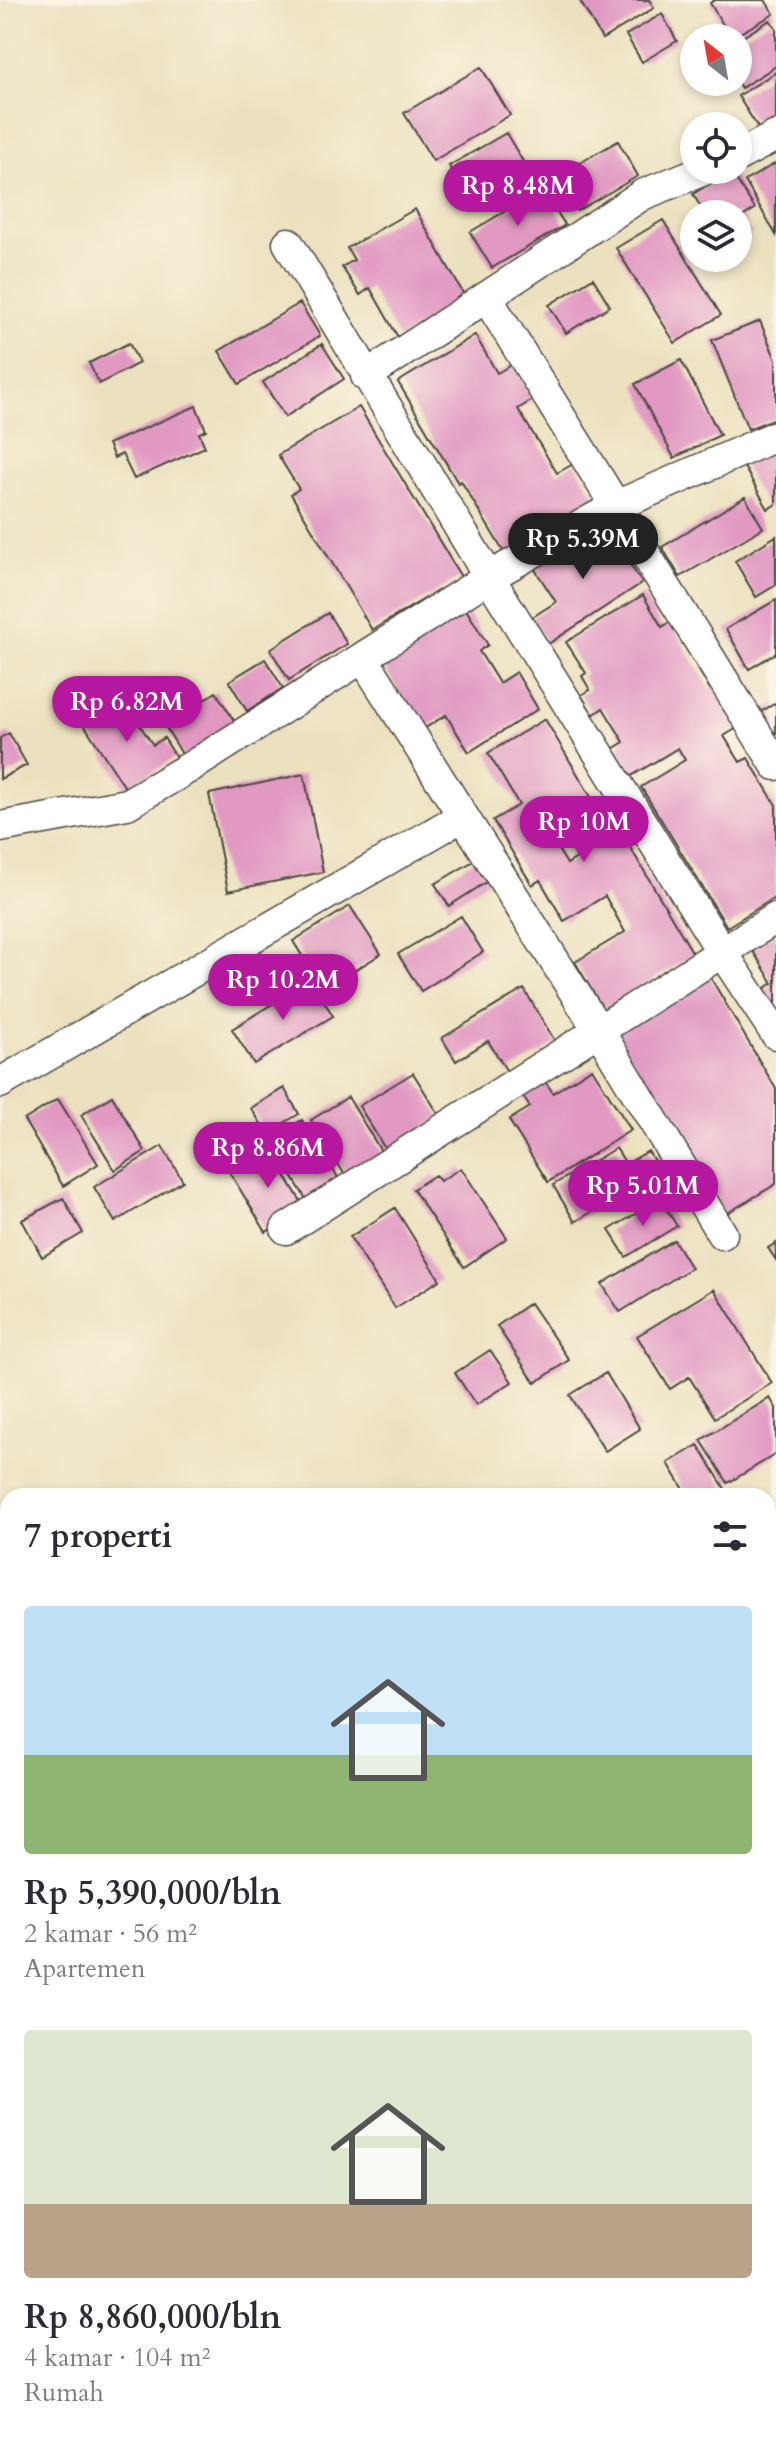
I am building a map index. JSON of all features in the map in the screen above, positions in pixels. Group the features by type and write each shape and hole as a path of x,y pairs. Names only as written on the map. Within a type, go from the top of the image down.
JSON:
{"street":[{"path":"752,149 776,136"},
{"path":"366,376 642,195 680,180"},
{"path":"288,243 489,577 776,1034"},
{"path":"487,298 776,765"},
{"path":"0,827 127,804 197,763 489,577 616,506 776,436"},
{"path":"363,658 599,1031 722,1234"},
{"path":"0,1083 463,816"},
{"path":"286,1229 776,918"}],"building":[{"path":"582,0 649,0 654,8 602,39"},
{"path":"715,0 765,0 774,14 752,26 723,24 710,3"},
{"path":"662,14 677,41 642,62 626,35"},
{"path":"770,20 776,28 776,66 752,81 752,31"},
{"path":"481,67 510,115 433,161 404,113"},
{"path":"776,72 776,125 762,134 752,118 752,112 748,112 738,96 752,96 752,87"},
{"path":"506,133 528,170 469,203 449,166"},
{"path":"618,141 638,176 577,211 557,176"},
{"path":"776,163 776,235 747,184 752,184 752,177"},
{"path":"710,184 739,184 749,200 697,200 693,194"},
{"path":"543,189 565,225 492,268 470,232"},
{"path":"415,209 467,300 399,339 370,288 360,295 342,267 354,260 347,248"},
{"path":"663,220 680,248 680,272 695,272 721,315 675,343 616,248"},
{"path":"593,278 610,306 566,333 549,305"},
{"path":"300,303 320,336 239,384 219,351"},
{"path":"760,321 776,360 776,418 748,429 712,340"},
{"path":"475,335 497,373 513,364 534,399 518,409 557,473 575,463 598,502 506,556 398,382"},
{"path":"129,343 139,363 99,384 89,363"},
{"path":"322,344 344,379 285,417 263,382"},
{"path":"681,360 720,435 674,458 635,384"},
{"path":"196,406 206,430 199,433 205,447 134,479 122,454 114,458 108,444"},
{"path":"359,407 461,577 372,630 291,494 299,489 278,455"},
{"path":"772,448 776,456 776,504 768,509 743,465"},
{"path":"745,497 763,528 680,577 662,547"},
{"path":"602,521 642,583 548,644 531,618 556,602 532,565"},
{"path":"776,536 776,585 756,597 735,561"},
{"path":"643,595 662,627 670,622 710,689 717,685 742,725 724,736 740,762 748,758 776,805 776,897 727,927 641,787 685,760 678,748 628,778 611,750 624,742 603,708 593,715 581,695 590,690 582,676 586,673 566,642"},
{"path":"776,600 776,653 749,669 726,629"},
{"path":"465,608 488,645 479,651 499,683 516,672 538,709 469,752 446,715 422,730 380,661"},
{"path":"328,613 347,644 289,680 270,649"},
{"path":"265,659 283,688 247,711 229,681"},
{"path":"216,692 238,727 185,759 164,724"},
{"path":"122,698 153,745 164,738 176,757 126,789 83,723"},
{"path":"776,703 776,741 755,715"},
{"path":"545,719 614,836 621,832 694,955 603,1009 575,962 625,932 605,896 564,921 540,880 532,885 493,820 519,805 488,753","holes":["563,828 580,856 567,864 550,836"]},
{"path":"9,733 27,765 0,779 0,738"},
{"path":"304,774 323,872 228,891 209,794"},
{"path":"475,860 488,881 449,906 435,884"},
{"path":"350,906 381,954 323,990 293,941"},
{"path":"461,916 483,952 421,991 398,954"},
{"path":"776,933 776,1016 760,992 773,983 751,948"},
{"path":"709,975 776,1089 776,1184 724,1215 615,1030"},
{"path":"311,980 333,1016 254,1064 232,1029"},
{"path":"524,989 556,1043 508,1073 488,1041 456,1061 442,1038"},
{"path":"592,1068 631,1130 548,1182 509,1120 530,1107 522,1095 544,1080 553,1093"},
{"path":"413,1073 441,1118 387,1152 359,1106"},
{"path":"284,1088 299,1114 267,1133 251,1108"},
{"path":"112,1096 145,1151 115,1170 81,1115"},
{"path":"348,1097 385,1158 348,1180 311,1120"},
{"path":"58,1099 98,1164 63,1186 24,1120"},
{"path":"302,1120 342,1184 309,1204 270,1140"},
{"path":"162,1146 183,1181 115,1222 94,1187"},
{"path":"616,1148 626,1164 648,1151 660,1171 575,1222 553,1185"},
{"path":"269,1149 305,1208 266,1232 230,1173"},
{"path":"461,1168 507,1238 464,1267 413,1189 435,1175 440,1181"},
{"path":"63,1198 83,1233 42,1257 22,1220"},
{"path":"660,1199 677,1226 626,1257 609,1230"},
{"path":"395,1208 440,1280 395,1308 350,1237"},
{"path":"674,1240 691,1268 620,1312 602,1284"},
{"path":"776,1243 776,1260 768,1248"},
{"path":"714,1289 772,1383 715,1418 689,1377 670,1389 637,1336"},
{"path":"530,1303 569,1360 535,1383 497,1326"},
{"path":"490,1350 512,1382 476,1405 455,1373"},
{"path":"606,1373 640,1429 605,1451 570,1395"},
{"path":"770,1398 776,1408 776,1454 728,1483 701,1440"},
{"path":"698,1445 725,1488 683,1488 668,1463"}]}
